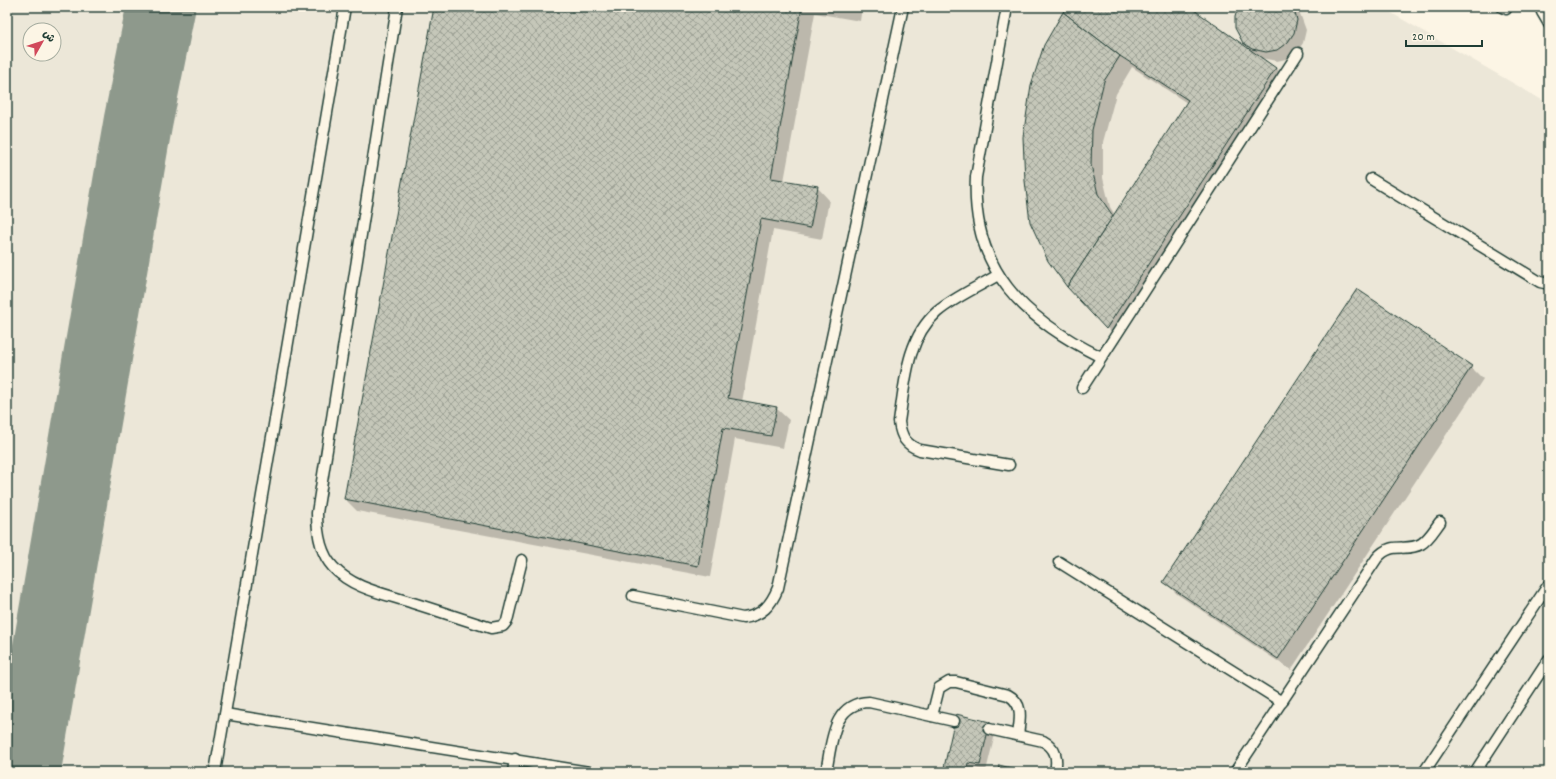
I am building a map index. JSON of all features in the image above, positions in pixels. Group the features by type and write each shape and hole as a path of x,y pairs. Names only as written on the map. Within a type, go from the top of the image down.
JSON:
{"lane":[{"path":"215,772 345,7"},
{"path":"397,7 317,513 317,528 320,542 333,567 352,582 491,628 497,628 507,621 522,560"},
{"path":"633,596 743,618 759,613 773,599 778,588 903,7"},
{"path":"1007,7 976,178 975,196 980,233 987,255 1011,294 1027,310 1053,331 1101,357"},
{"path":"1542,7 1542,12 1549,24"},
{"path":"1082,388 1298,53"},
{"path":"1371,179 1540,282 1549,284"},
{"path":"998,275 950,303 925,325 916,339 911,354 899,422 900,430 907,443 920,450 1010,465"},
{"path":"1235,772 1377,558 1388,549 1394,547 1408,548 1422,544 1440,522"},
{"path":"1059,562 1282,702"},
{"path":"1424,772 1549,584"},
{"path":"1475,772 1549,659"},
{"path":"932,716 939,688 949,682 956,682 1008,695 1013,698 1020,708 1021,714 1018,735"},
{"path":"826,772 840,715 848,707 858,702 869,702 954,721"},
{"path":"225,714 590,772"},
{"path":"988,729 1018,735 1048,744 1057,757 1055,772"},
{"path":"512,772 515,760"}],"shaded area":[{"path":"7,7 1381,7 1549,104 1549,772 7,772"}],"building":[{"path":"434,7 802,7 771,178 818,186 810,228 761,219 728,398 777,407 771,436 723,428 698,566 344,499"},
{"path":"1067,7 1190,7 1276,68 1106,329 1067,287 1188,100 1120,56 1063,12"},
{"path":"1238,7 1293,7 1297,20 1294,33 1288,42 1277,50 1266,52 1252,49 1243,43 1235,28 1235,17"},
{"path":"1063,12 1120,56 1104,81 1092,130 1091,165 1098,194 1113,216 1067,287 1048,261 1030,222 1025,181 1023,137 1031,85 1044,45"},
{"path":"1357,289 1472,366 1278,659 1163,582"},
{"path":"956,714 990,722 980,765 968,763 966,772 943,772"},
{"path":"999,765 1019,770 1018,772 998,772"}],"taxiway":[{"path":"26,772 138,122 161,7"}]}
